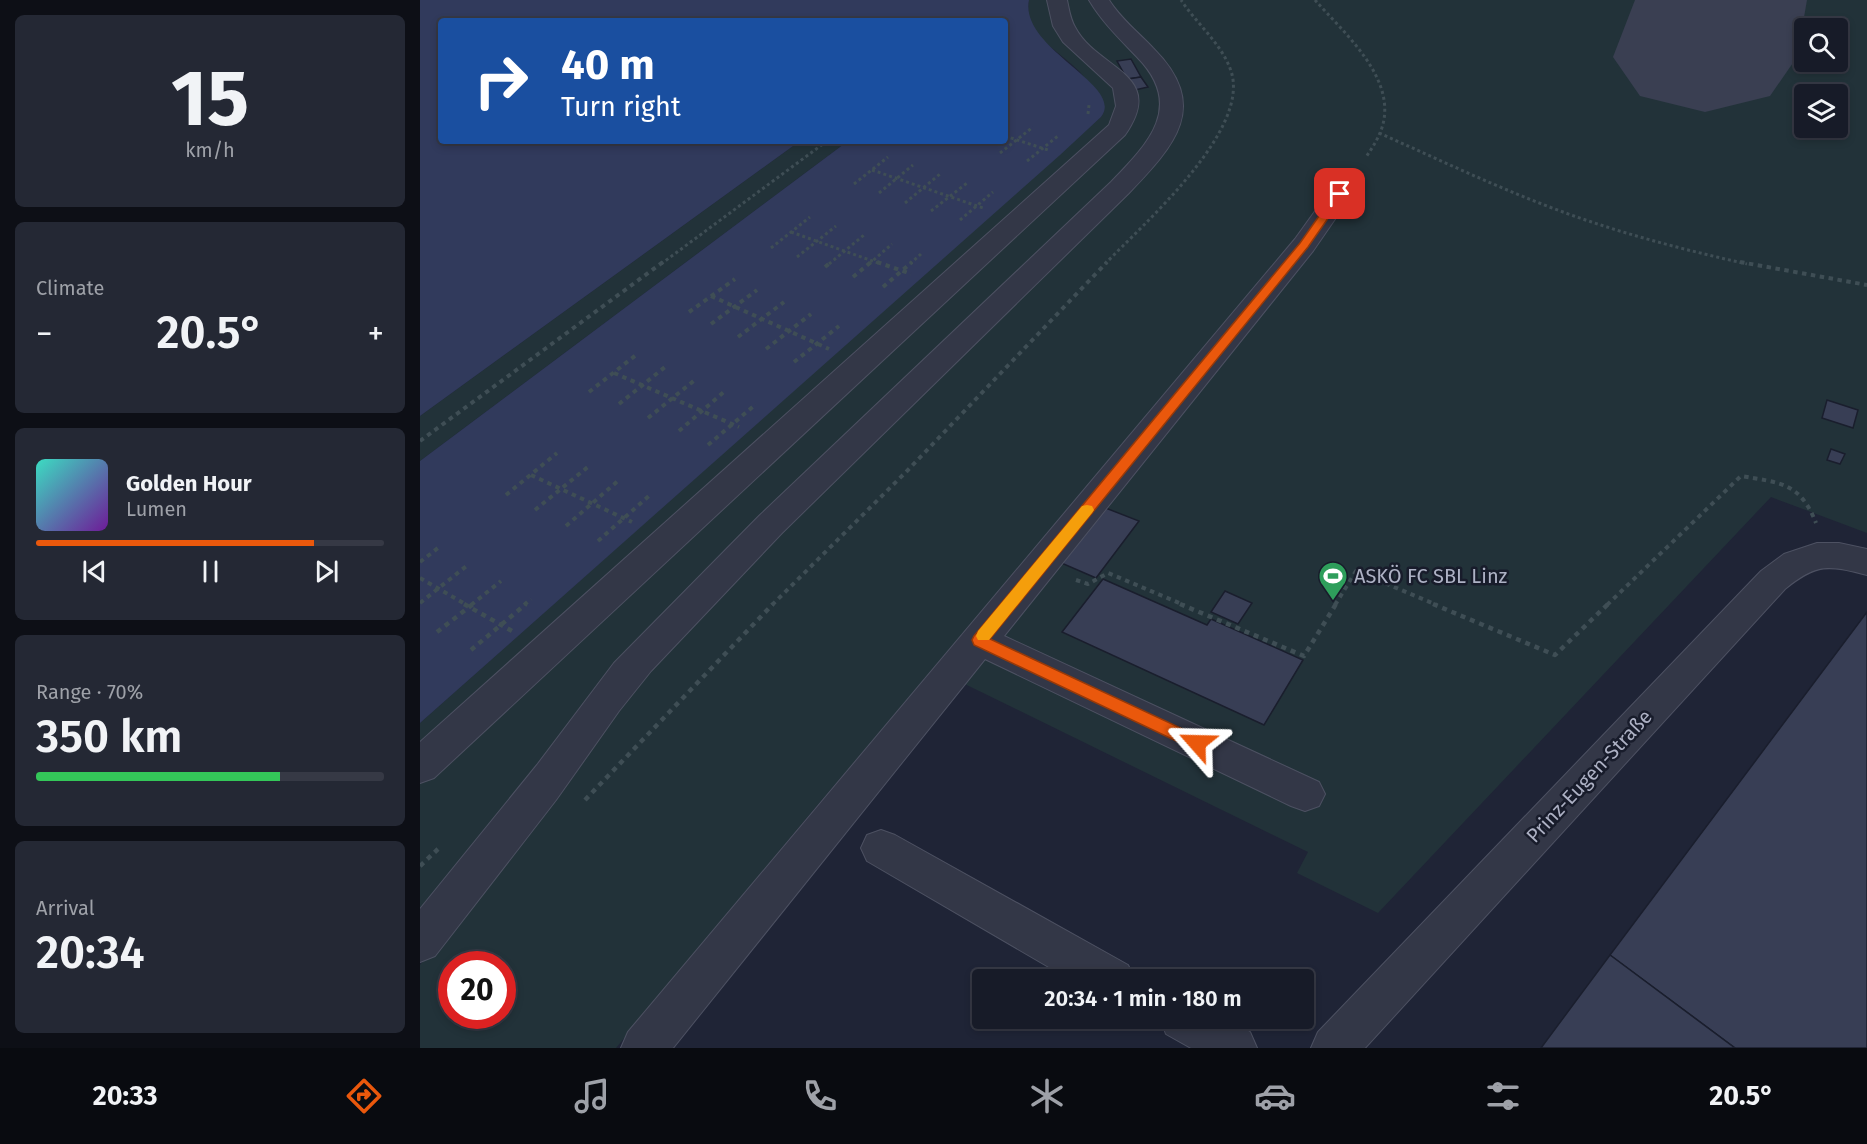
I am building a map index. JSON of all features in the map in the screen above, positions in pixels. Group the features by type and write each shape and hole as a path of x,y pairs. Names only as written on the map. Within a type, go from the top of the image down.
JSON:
{"lane":[{"path":"420,766 1117,130 1126,119 1128,110 1126,88 1073,42 1063,27 1057,0"},
{"path":"420,942 557,769 593,717 636,663 804,491 999,304 1155,148 1169,125 1172,114 1172,93 1156,64 1112,20 1099,0"},
{"path":"644,1048 1304,245 1350,180"},
{"name":"Prinz-Eugen-Straße","path":"1334,1048 1773,580 1792,563 1813,555 1843,556 1867,562"},
{"path":"980,640 1305,794"},
{"path":"881,848 1094,969"},
{"path":"1201,1029 1234,1048"}],"path":[{"path":"583,803 668,712 908,471 1196,170 1221,131 1234,89 1233,73 1226,60 1181,0"},
{"path":"1315,0 1365,59 1378,80 1385,101 1384,120 1379,133 1368,155 1350,180"},
{"path":"1000,153 1033,127"},
{"path":"1379,133 1551,207 1624,232 1696,252 1867,285"},
{"path":"1027,161 1058,136"},
{"path":"1008,137 1052,152"},
{"path":"420,441 823,144"},
{"path":"854,184 888,157"},
{"path":"879,193 913,165"},
{"path":"872,170 985,209"},
{"path":"905,203 940,174"},
{"path":"931,211 967,183"},
{"path":"960,220 993,192"},
{"path":"771,248 810,217"},
{"path":"797,257 836,226"},
{"path":"791,232 921,278"},
{"path":"825,267 864,235"},
{"path":"854,277 892,244"},
{"path":"883,287 921,254"},
{"path":"689,312 735,279"},
{"path":"711,324 757,290"},
{"path":"711,296 836,352"},
{"path":"738,337 784,302"},
{"path":"766,349 811,314"},
{"path":"794,362 839,326"},
{"path":"589,392 636,355"},
{"path":"619,404 665,367"},
{"path":"614,373 748,431"},
{"path":"648,418 696,379"},
{"path":"678,431 725,392"},
{"path":"708,445 756,404"},
{"path":"506,495 557,453"},
{"path":"535,510 589,466"},
{"path":"531,475 641,526"},
{"path":"1042,565 1088,585 1108,573 1304,656 1356,571 1555,655 1741,476 1787,486 1802,494 1810,504 1826,555"},
{"path":"566,526 619,480"},
{"path":"598,541 650,495"},
{"path":"420,562 438,548"},
{"path":"420,603 469,564"},
{"path":"420,578 520,635"},
{"path":"437,632 501,581"},
{"path":"471,650 531,599"}],"shaded area":[{"path":"1029,0 1867,0 1867,533 1771,497 1378,913 1297,873 1308,852 934,669 815,808 616,1048 420,1048 420,965 606,721 420,918 420,723 1101,117 1104,112 1087,81 1080,72 1044,41 1031,23 1028,12"},
{"path":"796,144 844,144 420,461 420,416"}],"water":[{"path":"420,0 1029,0 1030,18 1040,34 1099,92 1105,105 1101,117 420,723 420,461 844,144 1008,144 1008,18 438,18 438,144 796,144 420,416"}],"building":[{"path":"1131,59 1141,77 1127,79 1117,61"},
{"path":"1141,77 1148,87 1135,90 1128,79"},
{"path":"1827,400 1858,410 1853,428 1822,418"},
{"path":"1831,449 1845,454 1840,464 1827,460"},
{"path":"1103,507 1139,521 1096,578 1059,562"},
{"path":"1103,579 1207,625 1211,619 1303,660 1264,725 1062,632"},
{"path":"1225,591 1252,603 1238,624 1211,612"},
{"path":"1867,612 1867,1048 1735,1048 1610,955"},
{"path":"1610,955 1735,1048 1541,1048"}],"runway":[{"path":"1705,57 1721,0"}],"slow traffic":[{"path":"984,636 1087,510"}],"place":[{"name":"ASKÖ FC SBL Linz","path":"1333,602"}],"route":[{"path":"1197,743 980,640 1304,245 1340,194"}]}
